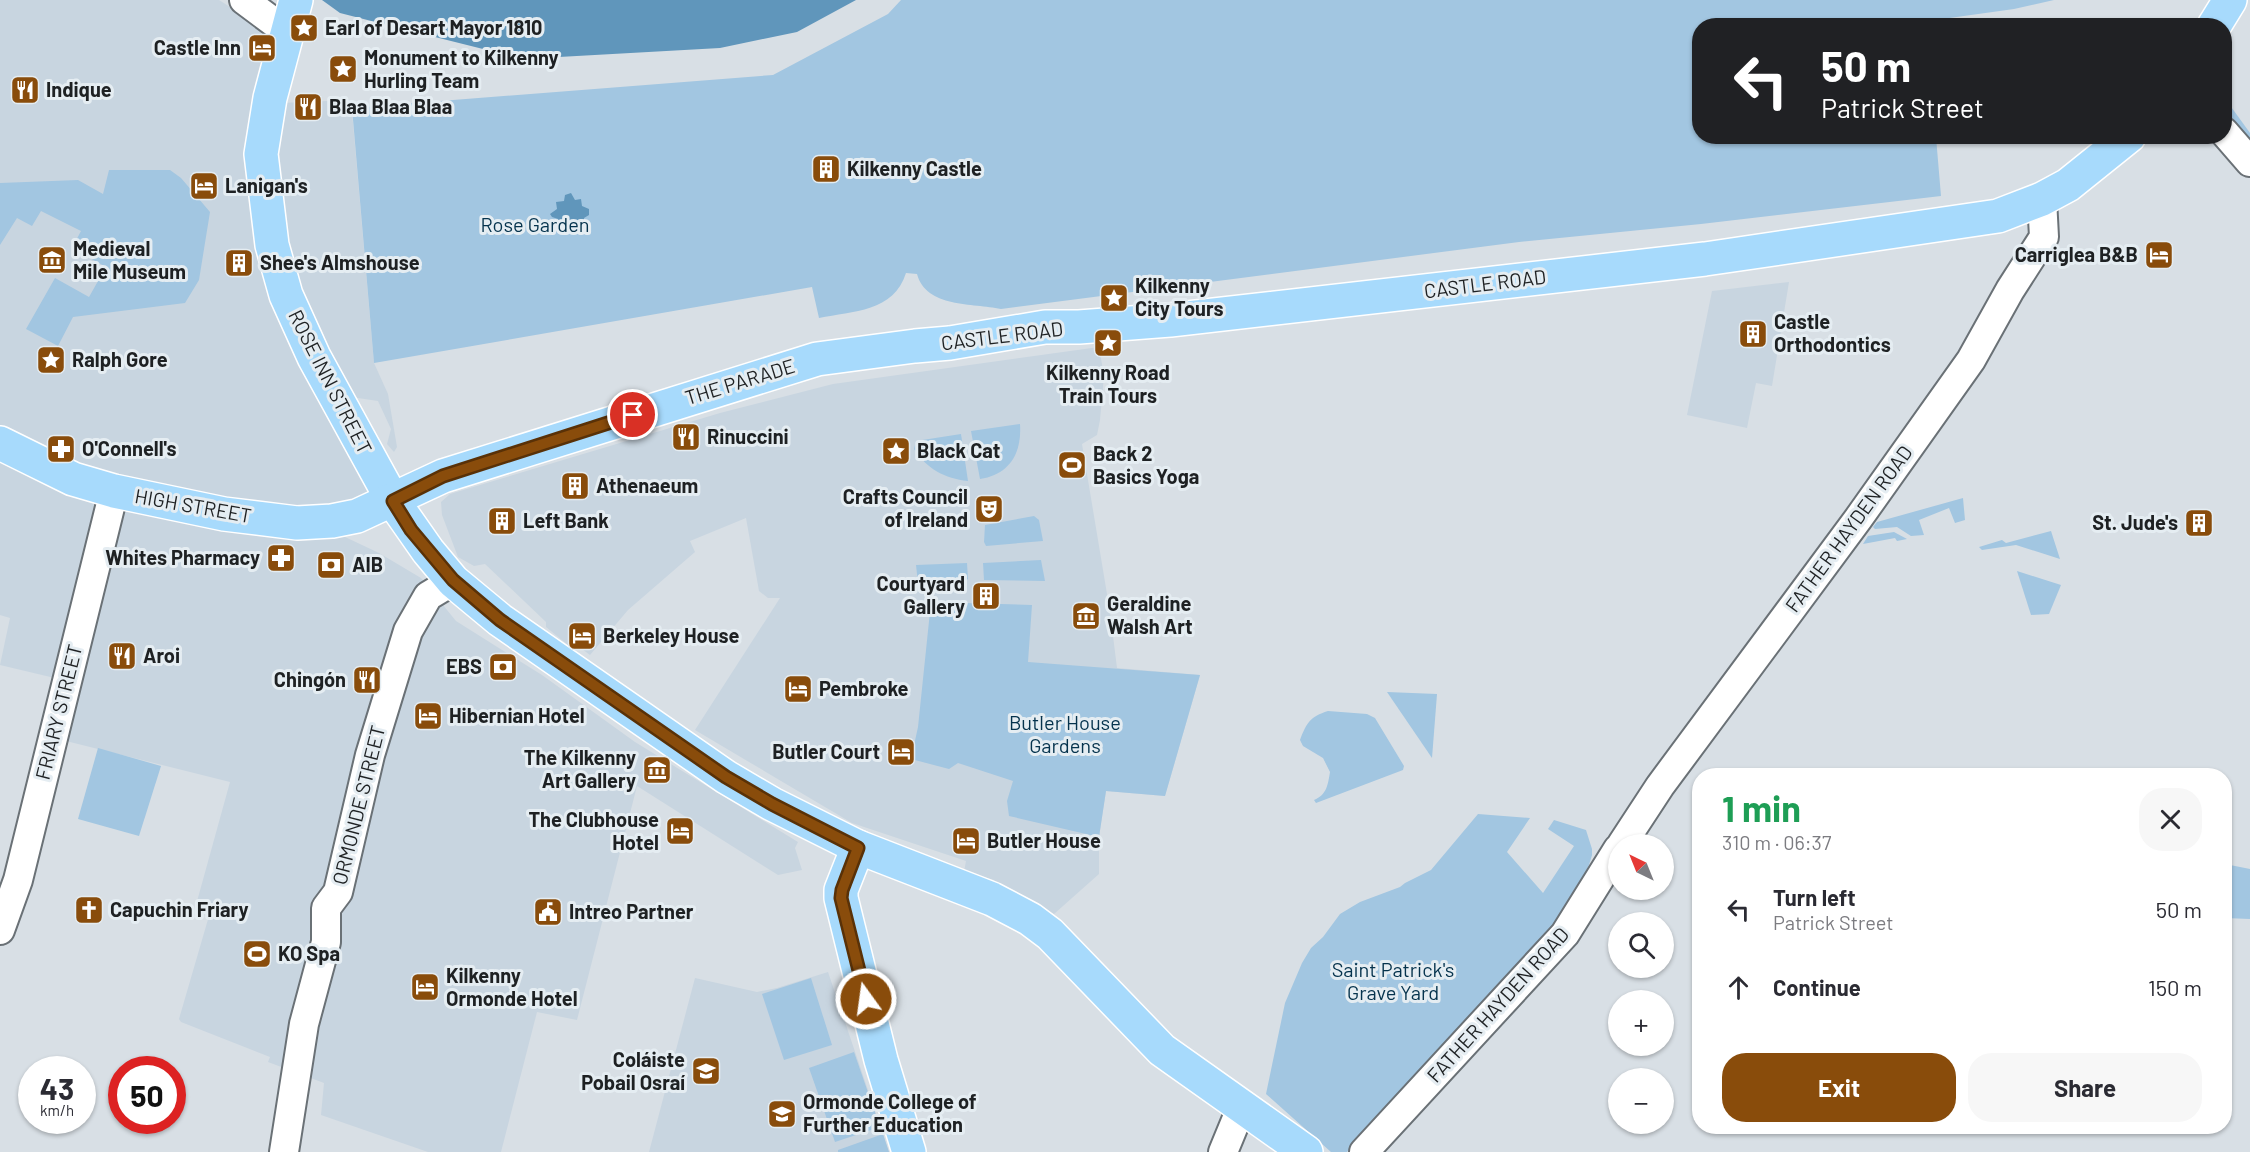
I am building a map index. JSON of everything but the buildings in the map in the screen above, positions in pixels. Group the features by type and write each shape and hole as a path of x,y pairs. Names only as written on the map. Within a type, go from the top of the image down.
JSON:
{"main road":[{"path":"2219,18 2230,0"},
{"name":"ROSE INN STREET","path":"292,15 270,98 261,154 272,245 285,295 314,357 393,501 411,530 453,580 500,620 726,777 772,804 858,848 992,899 1030,919 1050,934 1162,1050 1306,1152"},
{"name":"CASTLE ROAD","path":"817,359 915,346 950,344 1045,327 1079,327 1170,320 1705,259 1998,216 2042,199 2068,185 2119,144"},
{"name":"THE PARADE","path":"393,501 443,476 653,408 817,359"},
{"name":"HIGH STREET","path":"0,443 73,479 114,491 224,514 297,523 332,521 357,516 393,501"},
{"path":"858,848 841,898 880,1060 909,1152"}],"street":[{"path":"244,0 292,15"},
{"path":"2232,141 2250,162"},
{"name":"FATHER HAYDEN ROAD","path":"1629,834 1660,786 1851,528 1971,360 2010,290 2044,237 2042,199"},
{"name":"FRIARY STREET","path":"0,930 21,870 114,491"},
{"name":"ORMONDE STREET","path":"284,1152 304,1024 326,942 326,908 338,892 370,755 408,630 428,596 453,580"},
{"name":"FATHER HAYDEN ROAD","path":"1364,1152 1565,934 1608,865"},
{"path":"1222,1152 1242,1106"}],"shaded area":[{"path":"0,0 219,0 268,31 273,42 273,65 246,143 245,163 260,249 345,426 372,499 345,509 294,506 117,484 0,428"},
{"path":"322,0 856,0 797,32 720,48 523,59 391,26 391,20 388,20 387,25 340,13"},
{"path":"351,100 374,363 388,394 397,447 394,452 387,444 391,429 378,401 351,397 299,287 285,239 280,180 278,105"},
{"path":"571,193 575,200 581,199 582,206 589,209 589,215 584,218 585,226 577,227 575,232 569,233 567,228 559,229 558,219 550,214 557,209 556,202 564,201 565,195"},
{"path":"1789,282 1772,386 1756,383 1747,428 1687,415 1712,291"},
{"path":"1099,347 1104,376 1100,420 1097,435 1082,444 1117,668 1200,675 1165,796 1106,791 1099,837 1099,874 1054,914 993,886 994,880 964,872 966,861 852,823 695,730 780,598 768,598 759,591 746,518 690,541 695,552 628,610 590,655 574,643 568,645 546,627 546,622 485,564 474,566 458,557 442,515 441,502 450,494 720,413 833,384"},
{"path":"0,453 250,528 343,536 379,553 421,578 456,621 542,675 635,742 798,842 795,848 802,870 778,875 637,786 577,1020 537,1012 501,1152 428,1152 321,1115 324,1083 268,1062 270,1057 181,1022 179,1019 211,909 196,905 230,782 50,737 63,680 0,665 10,618 0,615"},
{"path":"828,972 889,1152 649,1152 695,978 757,992"}],"green space":[{"name":"Rose Garden","path":"901,0 2054,0 2014,9 1950,18 1692,18 1692,144 1937,144 1941,196 1701,224 1519,242 1001,309 952,302 940,298 930,293 922,285 917,274 906,273 892,296 882,303 871,308 819,318 812,287 374,363 352,108 773,75 888,14"},
{"path":"2232,108 2250,133 2250,141 2232,121"},
{"path":"109,170 170,170 181,178 210,212 199,280 185,303 73,317 58,346 26,329 55,278 89,297 106,267 72,248 81,231 41,211 32,226 17,218 0,245 0,183 78,180 103,194"},
{"path":"1020,424 1019,444 1012,461 999,472 980,479 971,431"},
{"path":"961,434 968,481 951,478 937,472 914,449 916,441"},
{"path":"1963,498 1965,520 1955,523 1949,508 1919,520 1924,535 1911,536 1897,527 1875,529 1873,527 1877,522"},
{"path":"1034,516 1039,520 1043,541 986,546 984,542 985,525"},
{"path":"2051,531 2060,559 2016,545 1982,550 1979,547 2002,540 2006,543"},
{"path":"1894,532 1907,539 1897,541 1895,538 1863,544 1868,536"},
{"path":"1041,560 1045,581 984,580 983,563"},
{"path":"967,563 968,579 962,583 918,583 916,565"},
{"path":"2017,571 2061,585 2049,614 2031,615"},
{"name":"Butler House Gardens","path":"931,602 1032,605 1028,662 1200,675 1165,796 1106,791 1099,837 1009,816 1007,801 1013,781 958,763 949,769 911,759 918,727"},
{"path":"1387,692 1437,694 1432,758"},
{"path":"1328,711 1367,714 1375,718 1404,766 1403,770 1316,803 1314,800 1326,789 1330,772 1323,758 1303,746 1300,740 1310,721"},
{"path":"98,748 161,766 139,836 78,819"},
{"name":"Saint Patrick's Grave Yard","path":"1478,814 1530,818 1507,852 1543,893 1574,846 1548,829 1554,820 1586,830 1592,849 1589,865 1563,916 1347,1152 1331,1152 1266,1094 1285,1003 1302,963 1311,948 1323,937 1340,914 1360,902 1400,887 1431,870"},
{"path":"2232,865 2250,869 2250,919 2232,918"},
{"path":"811,978 832,1045 784,1060 762,994"},
{"path":"854,1052 880,1127 835,1142 809,1068"},
{"path":"883,1134 889,1152 838,1152 838,1150"}],"place":[{"name":"Earl of Desart Mayor 1810","path":"304,28"},
{"name":"Castle Inn","path":"262,48"},
{"name":"Monument to Kilkenny Hurling Team","path":"343,69"},
{"name":"Indique","path":"25,90"},
{"name":"Blaa Blaa Blaa","path":"308,107"},
{"name":"Kilkenny Castle","path":"826,169"},
{"name":"Lanigan's","path":"204,186"},
{"name":"Carriglea B&B","path":"2159,255"},
{"name":"Medieval Mile Museum","path":"52,260"},
{"name":"Shee's Almshouse","path":"239,263"},
{"name":"Kilkenny City Tours","path":"1114,298"},
{"name":"Castle Orthodontics","path":"1753,334"},
{"name":"Kilkenny Road Train Tours","path":"1108,343"},
{"name":"Ralph Gore","path":"51,360"},
{"name":"Rinuccini","path":"686,437"},
{"name":"O'Connell's","path":"61,449"},
{"name":"Black Cat","path":"896,451"},
{"name":"Back 2 Basics Yoga","path":"1072,465"},
{"name":"Athenaeum","path":"575,486"},
{"name":"Crafts Council of Ireland","path":"989,509"},
{"name":"Left Bank","path":"502,521"},
{"name":"St. Jude's","path":"2199,523"},
{"name":"Whites Pharmacy","path":"281,558"},
{"name":"AIB","path":"331,565"},
{"name":"Courtyard Gallery","path":"986,596"},
{"name":"Geraldine Walsh Art","path":"1086,616"},
{"name":"Berkeley House","path":"582,636"},
{"name":"Aroi","path":"122,656"},
{"name":"EBS","path":"503,667"},
{"name":"Chingón","path":"367,680"},
{"name":"Pembroke","path":"798,689"},
{"name":"Hibernian Hotel","path":"428,716"},
{"name":"Butler Court","path":"901,752"},
{"name":"The Kilkenny Art Gallery","path":"657,770"},
{"name":"The Clubhouse Hotel","path":"680,831"},
{"name":"Butler House","path":"966,841"},
{"name":"Capuchin Friary","path":"89,910"},
{"name":"Intreo Partner","path":"548,912"},
{"name":"KO Spa","path":"257,954"},
{"name":"Kilkenny Ormonde Hotel","path":"425,987"},
{"name":"Coláiste Pobail Osraí","path":"706,1071"},
{"name":"Ormonde College of Further Education","path":"782,1114"}],"route":[{"path":"633,415 443,476 393,501 411,530 453,580 500,620 726,777 772,804 858,848 841,898 866,999"}]}
